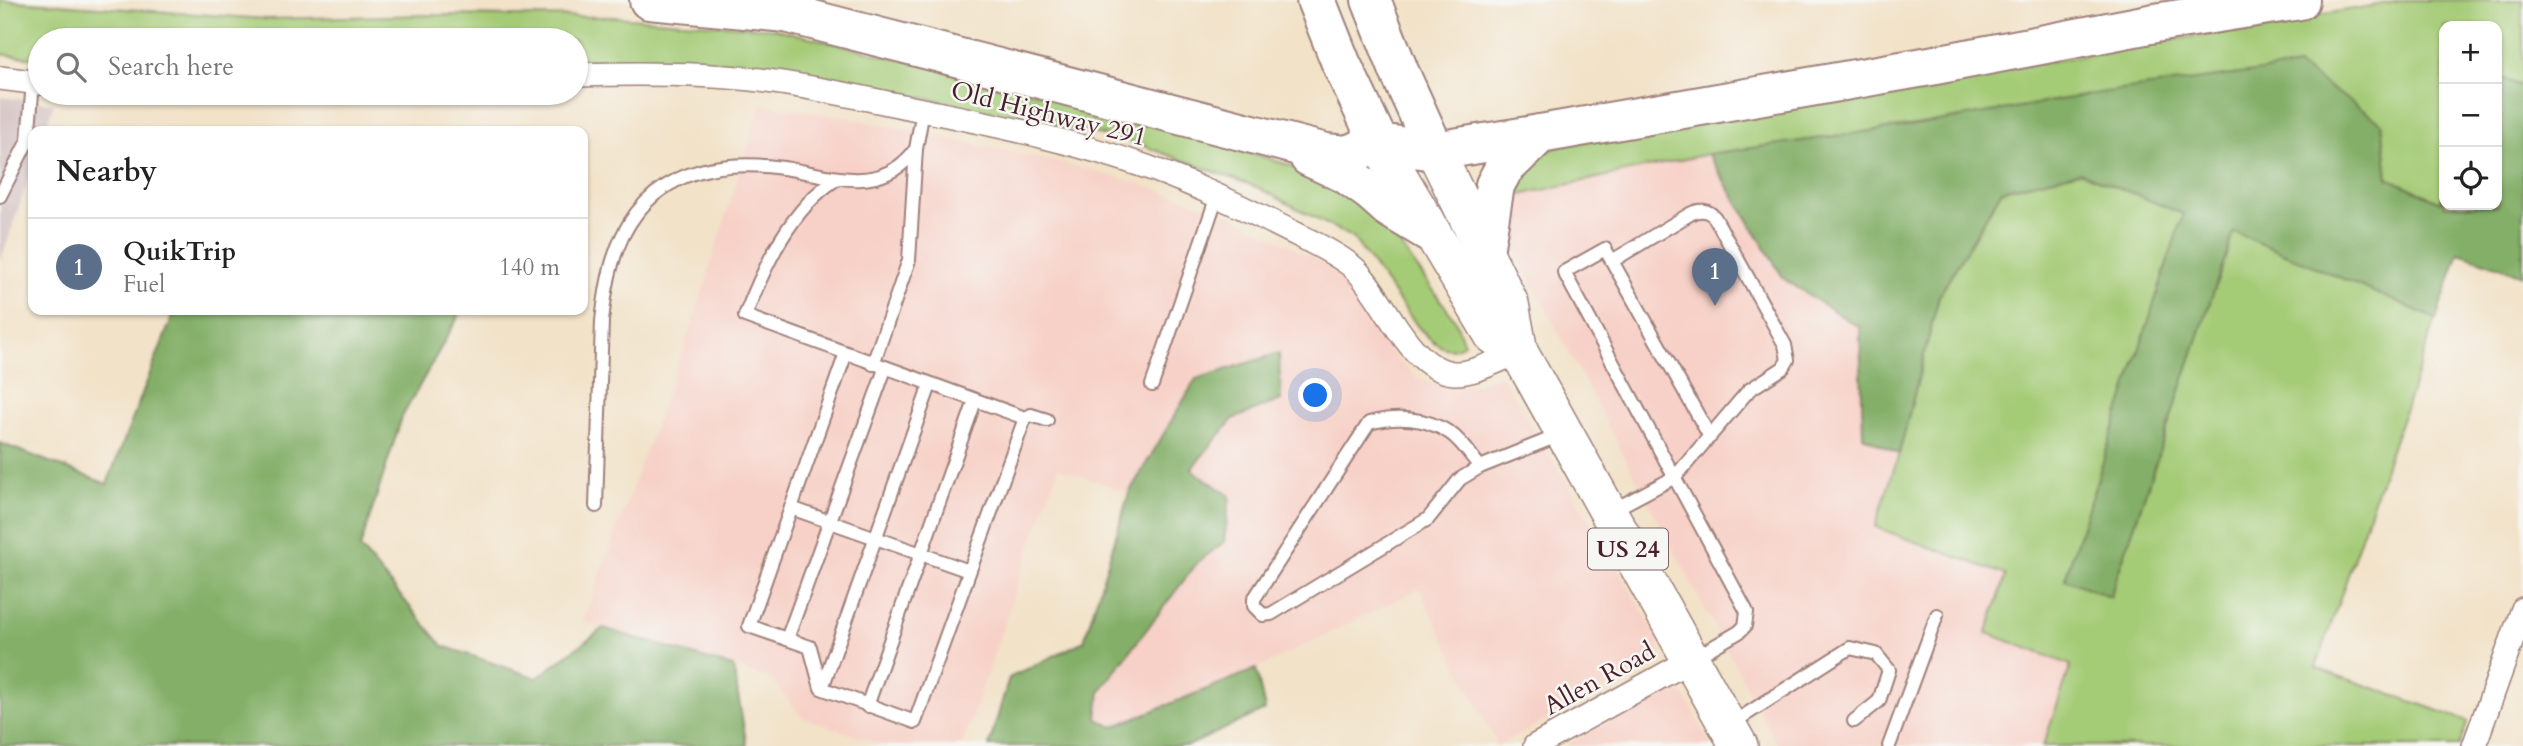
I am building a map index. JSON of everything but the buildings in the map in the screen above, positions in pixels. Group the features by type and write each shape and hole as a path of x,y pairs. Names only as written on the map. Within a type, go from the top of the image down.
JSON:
{"highway":[{"path":"649,0 786,13 1326,153 1346,155 1379,143 1435,150 1540,134 1930,66 2155,23 2300,0"},
{"name":"US 24","path":"1316,0 1341,63 1379,143"},
{"name":"US 24","path":"1371,0 1435,150"},
{"path":"1484,252 1495,185 1503,170 1518,153 1540,134"},
{"path":"1269,138 1346,174 1389,208 1429,232"}],"main road":[{"name":"US 24","path":"1379,143 1429,232 1493,335 1519,352"},
{"name":"US 24","path":"1435,150 1510,304 1519,352 1733,736"}],"street":[{"name":"Old Highway 291","path":"588,75 665,74 748,79 923,110 1086,146 1147,167 1217,196 1332,252 1355,269 1407,341 1424,360 1439,369 1454,373 1466,372 1519,352"},
{"path":"0,78 28,82"},
{"path":"2474,746 2523,609"},
{"name":"Allen Road","path":"1535,746 1691,660"}],"lane":[{"path":"30,126 33,105"},
{"path":"787,639 830,521 909,260 916,149 923,110"},
{"path":"0,196 28,140"},
{"path":"596,506 601,321 612,262 631,222 644,205 662,188 701,169 724,165 751,165 838,178 868,178 900,168 916,149"},
{"path":"838,178 816,195 770,256 746,316 1025,418"},
{"path":"1152,386 1217,196"},
{"path":"1608,513 1675,477 1749,390 1786,366 1788,360 1785,345 1711,214 1700,211 1690,214 1612,261"},
{"path":"1691,660 1739,632 1745,626 1747,612 1564,272 1605,249 1710,437"},
{"path":"821,688 810,647 749,626 846,353"},
{"path":"821,688 930,384"},
{"path":"867,706 975,401"},
{"path":"821,688 915,722 1025,418 1031,415 1046,420"},
{"path":"1480,467 1452,434 1430,422 1402,418 1369,423 1254,599 1254,606 1263,615 1271,614 1428,519 1460,479 1480,467 1564,433"},
{"path":"791,508 970,571"},
{"path":"1889,746 1937,615"},
{"path":"1733,736 1850,648 1876,654 1889,670 1879,701 1854,721"}],"shaded area":[{"path":"0,97 28,100 28,105 53,105 47,126 28,126 28,180 0,263"},
{"path":"761,104 844,117 1066,164 1126,180 1225,212 1327,265 1356,297 1391,352 1417,378 1443,387 1475,385 1501,375 1660,641 1656,660 1498,746 1419,589 1256,669 1113,727 1097,719 1100,691 1197,563 1224,542 1191,469 1233,419 1281,400 1279,353 1196,379 1129,493 1058,468 962,746 885,746 802,717 770,678 583,622 693,322"},
{"path":"1708,154 1784,279 1860,328 1863,436 1899,454 1875,527 2006,575 1987,633 2071,665 2043,746 1778,746 1513,247 1508,221 1515,196"},
{"path":"1669,688 1685,695 1711,746 1566,746"}],"green space":[{"path":"0,0 266,19 428,15 615,17 776,29 1147,120 1289,165 1343,191 1390,231 1455,320 1464,344 1457,348 1445,348 1429,338 1353,238 1259,188 1130,141 840,80 742,64 644,64 588,60 588,28 28,28 28,58 0,54"},
{"path":"2406,0 2523,0 2523,87 2502,78 2502,21 2439,21 2439,202 2388,178 2382,123 2106,92 1916,125 1708,154 1515,196 1535,155 1567,144"},
{"path":"2298,66 2382,123 2388,178 2439,202 2439,210 2502,210 2502,78 2523,87 2523,275 2459,253 2436,319 2234,232 2110,597 2065,579 2183,214 2080,172 2002,190 1939,296 1899,454 1863,436 1860,328 1784,279 1708,154 1915,125 2106,92"},
{"path":"2080,172 2184,214 2065,579 2110,597 2234,231 2436,319 2316,668 2468,721 2459,746 2043,746 2071,665 1987,633 2006,575 1875,527 1899,454 1939,296 2002,190"},
{"path":"173,315 459,315 402,417 360,548 443,646 537,678 603,628 733,667 747,746 0,746 0,443 107,484"},
{"path":"1279,353 1281,400 1233,419 1191,469 1230,496 1224,542 1197,563 1100,691 1097,719 1113,727 1256,669 1265,710 1188,746 989,746 1009,678 1084,641 1129,493 1196,379"}],"place":[{"name":"QuikTrip","path":"1715,306"}]}
